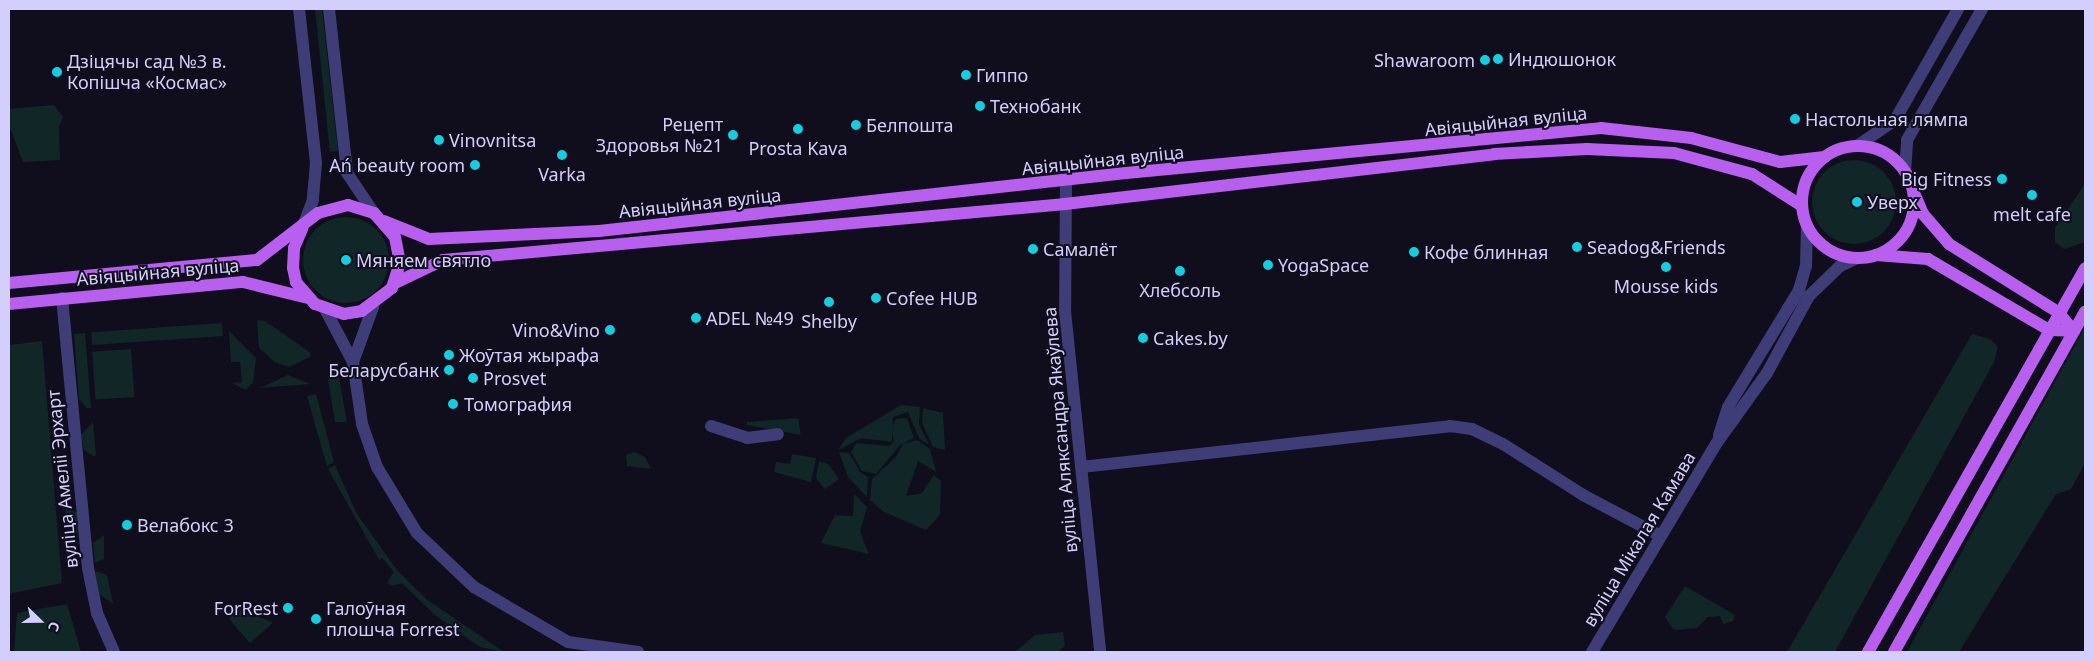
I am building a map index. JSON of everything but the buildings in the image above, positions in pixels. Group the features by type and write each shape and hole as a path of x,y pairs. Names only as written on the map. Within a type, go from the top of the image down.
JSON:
{"main road":[{"name":"Авіяцыйная вуліца","path":"379,217 429,240 599,231 1066,181 1601,128 1691,138 1780,162 1825,157"},
{"path":"1857,146 1884,153 1905,172 1923,214 1950,245 2058,312 2074,331 2048,330 1928,259 1874,255 1857,258 1826,248 1807,226 1802,206 1808,177 1825,157 1857,146"},
{"name":"Авіяцыйная вуліца","path":"395,283 443,260 1065,204 1332,170 1587,149 1674,153 1752,174 1802,206"},
{"path":"1874,255 1893,245 1906,229 1912,191"},
{"path":"9,283 257,260 302,229 318,213 338,207 354,206 379,217 399,250 395,283 373,307 350,314 325,310 308,298 296,282 293,268 294,248 302,229"},
{"path":"1868,652 2058,312 2085,268"},
{"name":"Авіяцыйная вуліца","path":"9,304 244,282 308,298"},
{"path":"1894,652 2085,312"}],"street":[{"path":"299,9 316,163 313,200 302,229"},
{"path":"328,9 347,173 379,217"},
{"path":"1857,146 1895,120 1958,9"},
{"path":"1905,172 1907,140 1982,9"},
{"name":"вуліца Аляксандра Якаўлева","path":"1066,181 1064,312 1100,652"},
{"name":"вуліца Мікалая Камава","path":"1716,444 1728,407 1798,290 1806,266 1807,226"},
{"name":"вуліца Мікалая Камава","path":"1592,652 1659,535 1716,444 1767,373 1809,296 1840,266 1857,258"},
{"name":"вуліца Амеліі Эрхарт","path":"62,298 88,568 97,613 114,652"},
{"path":"352,362 373,307"},
{"path":"325,310 352,362 362,424 377,467 400,509 443,561 502,607 568,642 638,652"},
{"path":"711,426 746,438 778,434"},
{"path":"1081,467 1450,426 1472,429 1503,444 1583,495 1659,535"}],"green space":[{"path":"315,9 322,9 338,151 330,152"},
{"path":"54,105 63,117 59,127 60,160 23,162 9,125 9,109"},
{"path":"1854,160 1870,163 1884,172 1893,186 1896,202 1893,218 1884,232 1870,241 1854,244 1838,241 1824,232 1815,218 1812,202 1815,186 1824,172 1838,163"},
{"path":"2085,184 2085,242 2064,249 2055,242 2055,228"},
{"path":"346,217 370,224 382,236 389,260 382,284 370,296 346,303 322,296 310,284 303,260 310,236 322,224"},
{"path":"257,320 265,321 311,353 310,357 289,367 275,362 259,348"},
{"path":"222,323 223,336 92,345 91,332"},
{"path":"2085,327 2085,463 2071,489 2056,494 1959,652 1907,652"},
{"path":"229,331 256,358 253,382 246,390 232,383 242,382 240,362 231,362"},
{"path":"85,333 91,408 87,408 79,399 74,334"},
{"path":"1972,334 1990,339 1998,347 1994,362 1835,652 1787,652"},
{"path":"42,341 62,583 9,594 9,345"},
{"path":"131,349 134,397 95,400 92,352"},
{"path":"334,372 338,372 347,422 335,422 328,379"},
{"path":"288,375 310,384 260,388"},
{"path":"316,394 334,462 327,466 307,396"},
{"path":"901,405 920,407 919,424 929,445 919,438 908,412 893,417 892,442 861,438 838,450 846,438"},
{"path":"923,408 943,413 945,450 933,447 922,423"},
{"path":"798,418 801,435 747,425 747,422"},
{"path":"907,418 914,438 900,445 876,474 862,471 851,452 856,443 889,446 894,442 892,427 896,419"},
{"path":"93,422 96,456 84,450 81,435"},
{"path":"917,440 930,449 936,472 918,461 906,496 922,493 934,475 941,481 940,515 926,530 884,512 870,500 872,479 897,456 903,444"},
{"path":"634,452 645,457 651,469 627,466 626,455"},
{"path":"839,452 849,453 861,473 868,477 867,497 848,477"},
{"path":"792,454 816,458 811,482 774,472 776,462 790,464"},
{"path":"819,461 828,464 839,479 825,489 816,478"},
{"path":"335,465 357,514 397,570 426,599 504,652 480,647 435,615 402,583 391,586 387,582 394,572 382,558 379,560 328,469"},
{"path":"854,494 867,507 860,532 869,554 821,543 835,515 853,516"},
{"path":"65,507 78,513 77,543 69,543"},
{"path":"104,535 104,559 95,563 93,543"},
{"path":"95,571 107,575 113,604 99,594"},
{"path":"1685,586 1735,615 1733,621 1723,624 1720,616 1708,617 1697,628 1674,630 1665,617"},
{"path":"67,604 81,652 14,652 17,613"},
{"path":"237,607 273,623 250,643 229,619"},
{"path":"1063,632 1065,646 1058,652 1015,652 1035,635"}],"place":[{"name":"Индюшонок","path":"1498,59"},
{"name":"Shawaroom","path":"1485,60"},
{"name":"Дзіцячы сад №3 в. Копішча «Космас»","path":"57,72"},
{"name":"Гиппо","path":"966,75"},
{"name":"Технобанк","path":"980,106"},
{"name":"Настольная лямпа","path":"1795,119"},
{"name":"Белпошта","path":"856,125"},
{"name":"Prosta Kava","path":"798,129"},
{"name":"Рецепт Здоровья №21","path":"733,135"},
{"name":"Vinovnitsa","path":"439,140"},
{"name":"Varka","path":"562,155"},
{"name":"Ań beauty room","path":"475,165"},
{"name":"Big Fitness","path":"2002,179"},
{"name":"melt cafe","path":"2032,195"},
{"name":"Уверх","path":"1857,202"},
{"name":"Seadog&Friends","path":"1577,247"},
{"name":"Самалёт","path":"1033,249"},
{"name":"Кофе блинная","path":"1414,252"},
{"name":"Мяняем святло","path":"346,260"},
{"name":"YogaSpace","path":"1268,265"},
{"name":"Mousse kids","path":"1666,267"},
{"name":"Хлебсоль","path":"1180,271"},
{"name":"Cofee HUB","path":"876,298"},
{"name":"Shelby","path":"829,302"},
{"name":"ADEL №49","path":"696,318"},
{"name":"Vino&Vino","path":"610,330"},
{"name":"Cakes.by","path":"1143,338"},
{"name":"Жоўтая жырафа","path":"449,355"},
{"name":"Беларусбанк","path":"449,370"},
{"name":"Prosvet","path":"473,378"},
{"name":"Томография","path":"453,404"},
{"name":"Велабокс 3","path":"127,525"},
{"name":"ForRest","path":"288,608"},
{"name":"Галоўная плошча Forrest","path":"316,619"}]}
